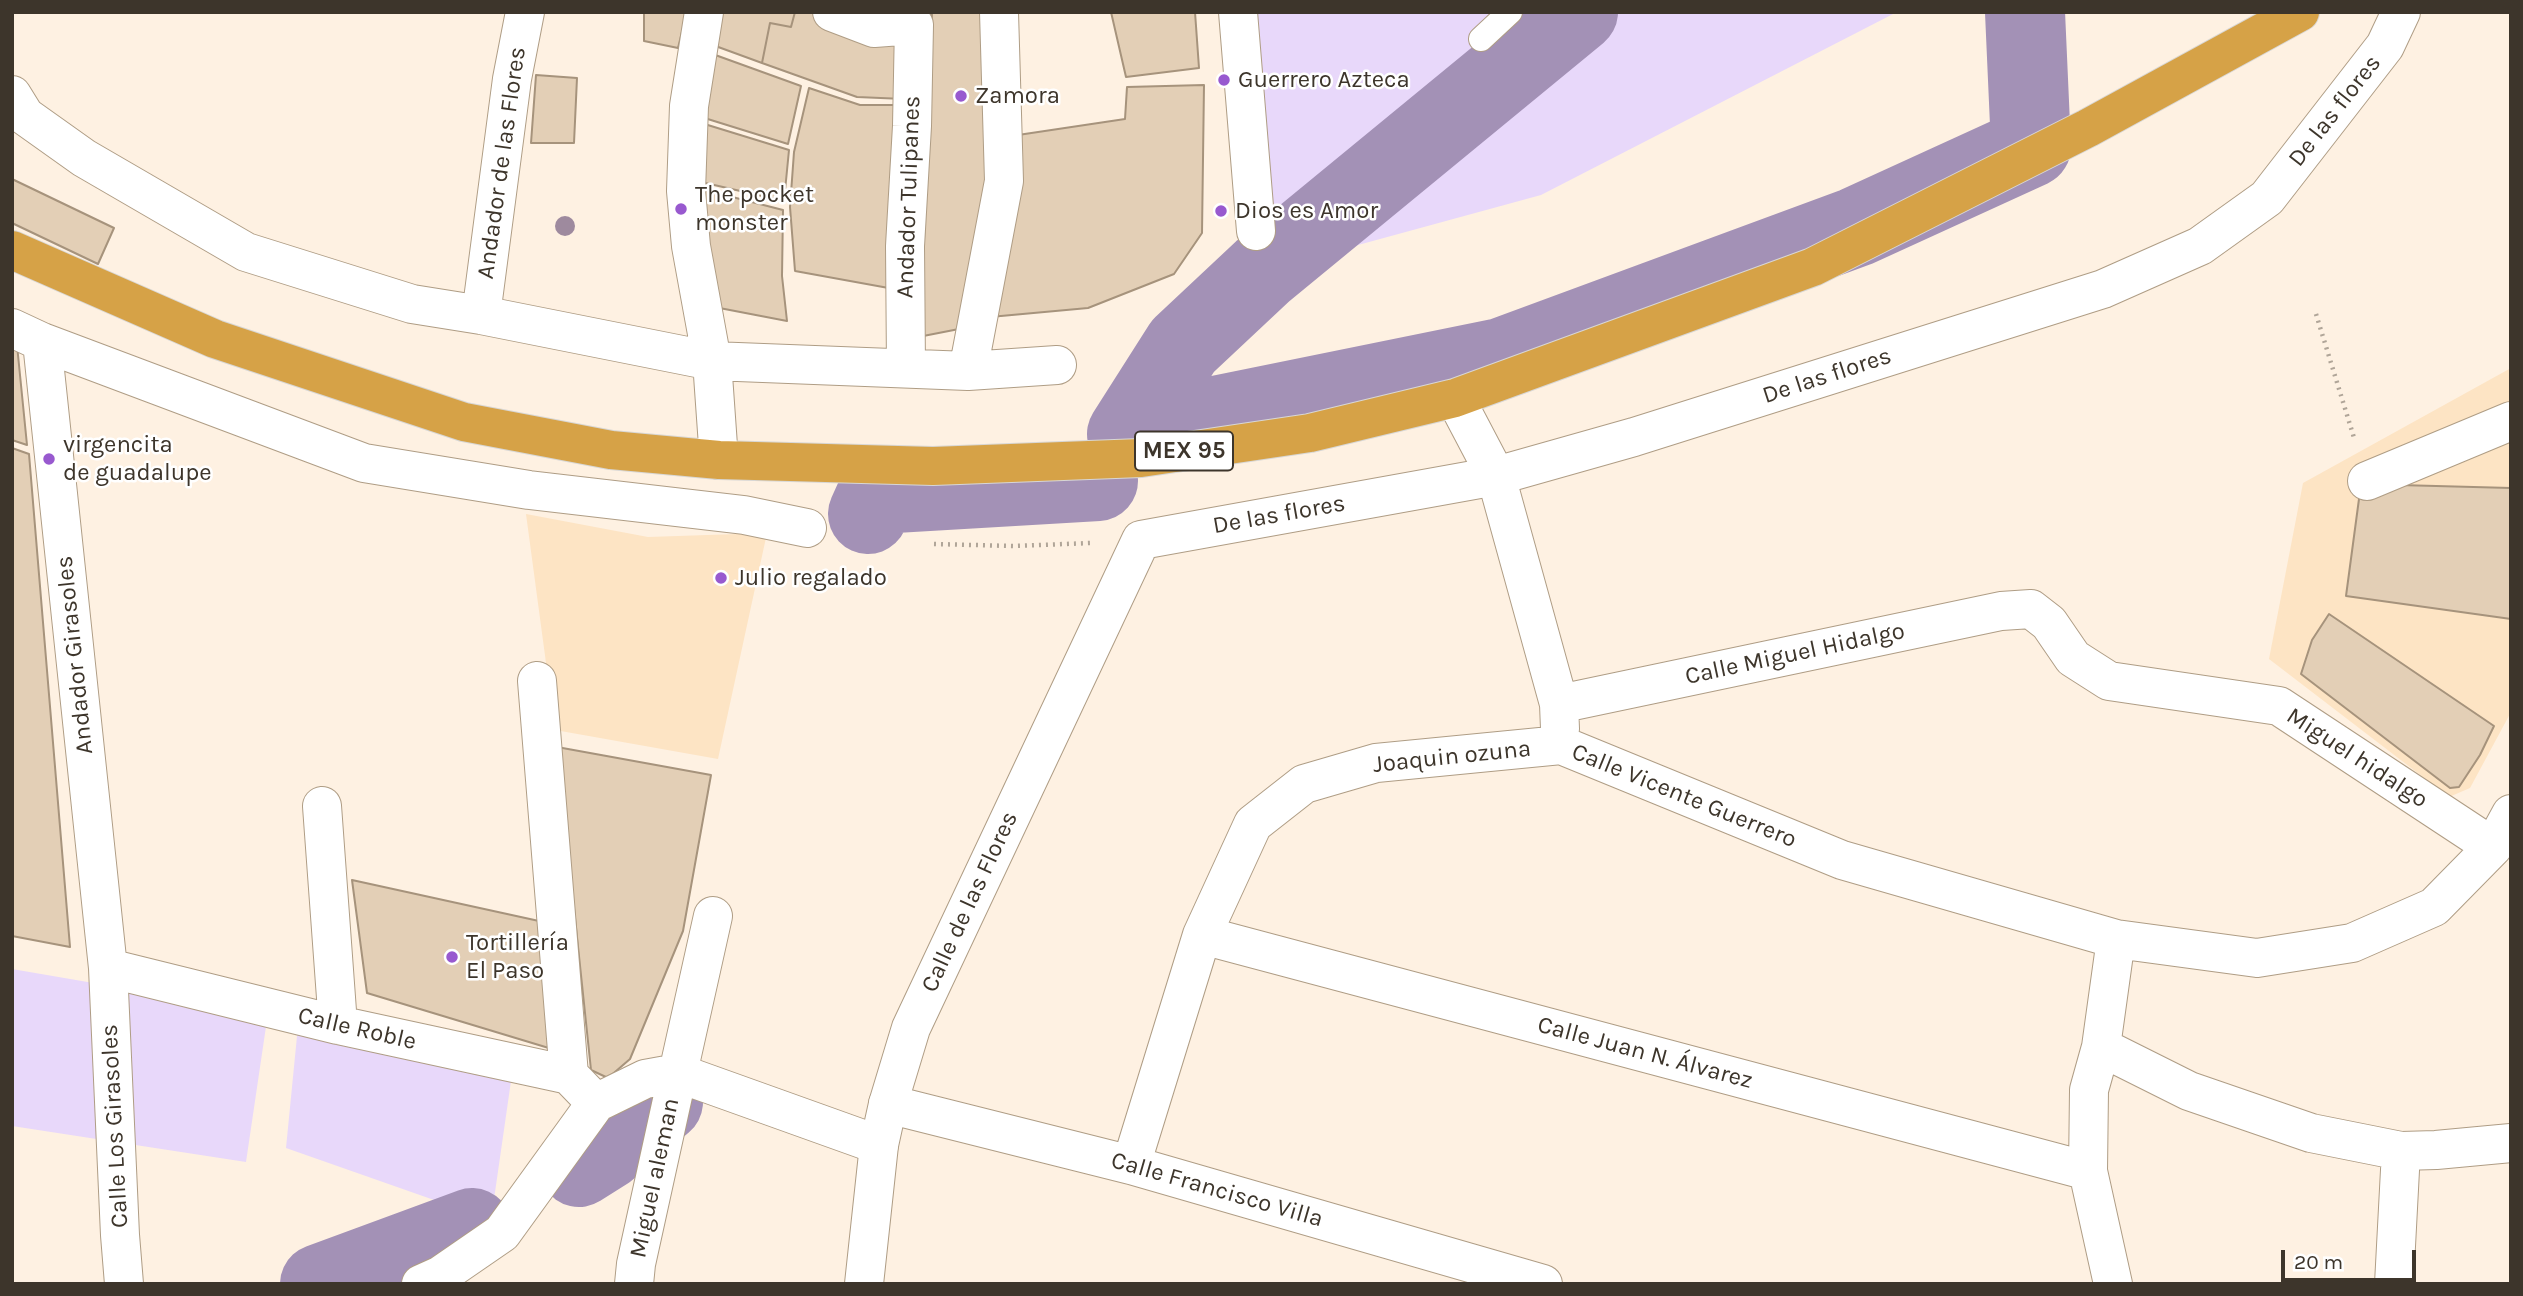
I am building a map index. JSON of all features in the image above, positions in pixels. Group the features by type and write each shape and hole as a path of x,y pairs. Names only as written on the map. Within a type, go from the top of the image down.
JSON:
{"highway":[{"name":"MEX 95","path":"12,250 215,339 464,422 611,450 719,460 933,466 1141,458 1310,433 1455,398 1813,267 2088,128 2300,12"}],"street":[{"name":"Andador de las Flores","path":"481,315 512,79 525,12"},
{"path":"704,12 689,106 686,191 691,246 712,361 719,460"},
{"name":"Andador Tulipanes","path":"832,12 874,28 914,25 912,126 905,246 906,368"},
{"path":"968,371 1004,181 999,12"},
{"path":"1238,12 1255,231"},
{"name":"De las flores","path":"1141,540 1496,476 1647,433 2103,289 2200,246 2267,198 2385,46 2401,12"},
{"path":"19,106 84,158 246,253 412,304 712,361 968,371 1057,365"},
{"path":"27,335 364,463 529,490 744,515 807,528"},
{"name":"Andador Girasoles","path":"27,335 108,968"},
{"name":"Calle Vicente Guerrero","path":"1455,398 1496,476 1559,704 1561,745 1842,860 2116,939 2257,958 2352,943 2434,907 2493,847 2511,814"},
{"path":"2367,481 2511,421"},
{"name":"Calle de las Flores","path":"864,1284 879,1145 888,1104 911,1028 1141,540"},
{"name":"Calle Miguel Hidalgo","path":"1559,704 2001,611 2032,609"},
{"name":"Miguel hidalgo","path":"2032,609 2049,622 2073,658 2109,681 2279,706 2493,847"},
{"path":"537,681 569,1075 596,1103"},
{"name":"Joaquin ozuna","path":"1202,935 1253,824 1304,784 1376,763 1561,745"},
{"path":"322,806 338,1026"},
{"name":"Miguel aleman","path":"634,1284 636,1264 713,916"},
{"path":"1131,1165 1202,935"},
{"name":"Calle Juan N. Álvarez","path":"1202,935 2088,1171"},
{"path":"2113,1284 2088,1171 2089,1090 2101,1047 2116,939"},
{"name":"Calle Roble","path":"108,968 338,1026 569,1075"},
{"name":"Calle Los Girasoles","path":"108,968 124,1284"},
{"path":"2101,1047 2189,1091 2311,1133 2401,1151 2511,1143"},
{"path":"421,1284 441,1275 502,1233 596,1103 645,1079 678,1073 879,1145"},
{"name":"Calle Francisco Villa","path":"888,1104 1131,1165 1543,1284"},
{"path":"2394,1284 2401,1151"}],"lane":[{"path":"1481,39 1510,12"}],"path":[{"path":"2316,314 2367,481"},
{"path":"934,544 1013,546 1141,540"}],"shaded area":[{"path":"1252,12 1897,12 1541,195 1263,271"},
{"path":"2511,368 2511,712 2470,788 2449,797 2269,659 2303,483"},
{"path":"526,514 648,537 767,533 718,759 555,730"},
{"path":"12,969 268,1013 246,1162 12,1126"},
{"path":"298,1026 511,1081 491,1220 286,1148"}],"building":[{"path":"644,12 687,12 678,48 644,41"},
{"path":"717,12 795,12 791,27 770,23 762,63 710,44"},
{"path":"795,12 819,12 905,33 904,99 857,97 762,63 770,23 791,27"},
{"name":"Zamora","path":"932,12 990,12 995,180 959,329 913,338 924,240"},
{"path":"1111,12 1195,12 1199,68 1126,77"},
{"path":"707,52 801,86 788,144 698,116"},
{"path":"536,75 577,78 574,143 531,143"},
{"path":"1204,85 1202,233 1174,274 1088,308 990,317 1018,135 1125,119 1127,87"},
{"path":"809,88 860,105 904,105 894,289 795,271 790,207 794,152"},
{"path":"698,122 789,150 784,201 701,182"},
{"path":"12,179 114,228 98,264 12,223"},
{"path":"701,189 783,210 782,276 787,321 709,306"},
{"path":"12,333 16,335 27,445 12,440"},
{"path":"12,448 29,454 70,947 12,936"},
{"path":"2361,484 2511,488 2511,619 2346,596"},
{"path":"2329,614 2494,726 2480,755 2459,787 2450,788 2301,674 2312,640"},
{"path":"557,747 711,775 683,931 630,1059 608,1078 591,1070"},
{"name":"Tortillería El Paso","path":"352,880 539,921 552,1049 367,993"}],"waterway":[{"path":"1127,434 1183,346 1263,271 1578,12"},
{"path":"1127,434 1501,358 1856,227 2031,147 2025,12"},
{"path":"868,514 877,494 1098,481"},
{"path":"579,1167 606,1150 663,1102"},
{"path":"320,1284 472,1228"}],"place":[{"name":"Guerrero Azteca","path":"1224,80"},
{"name":"Zamora","path":"961,96"},
{"name":"The pocket monster","path":"681,209"},
{"name":"Dios es Amor","path":"1221,211"},
{"name":"virgencita de guadalupe","path":"49,459"},
{"name":"Julio regalado","path":"721,578"},
{"name":"Tortillería El Paso","path":"452,957"}]}
